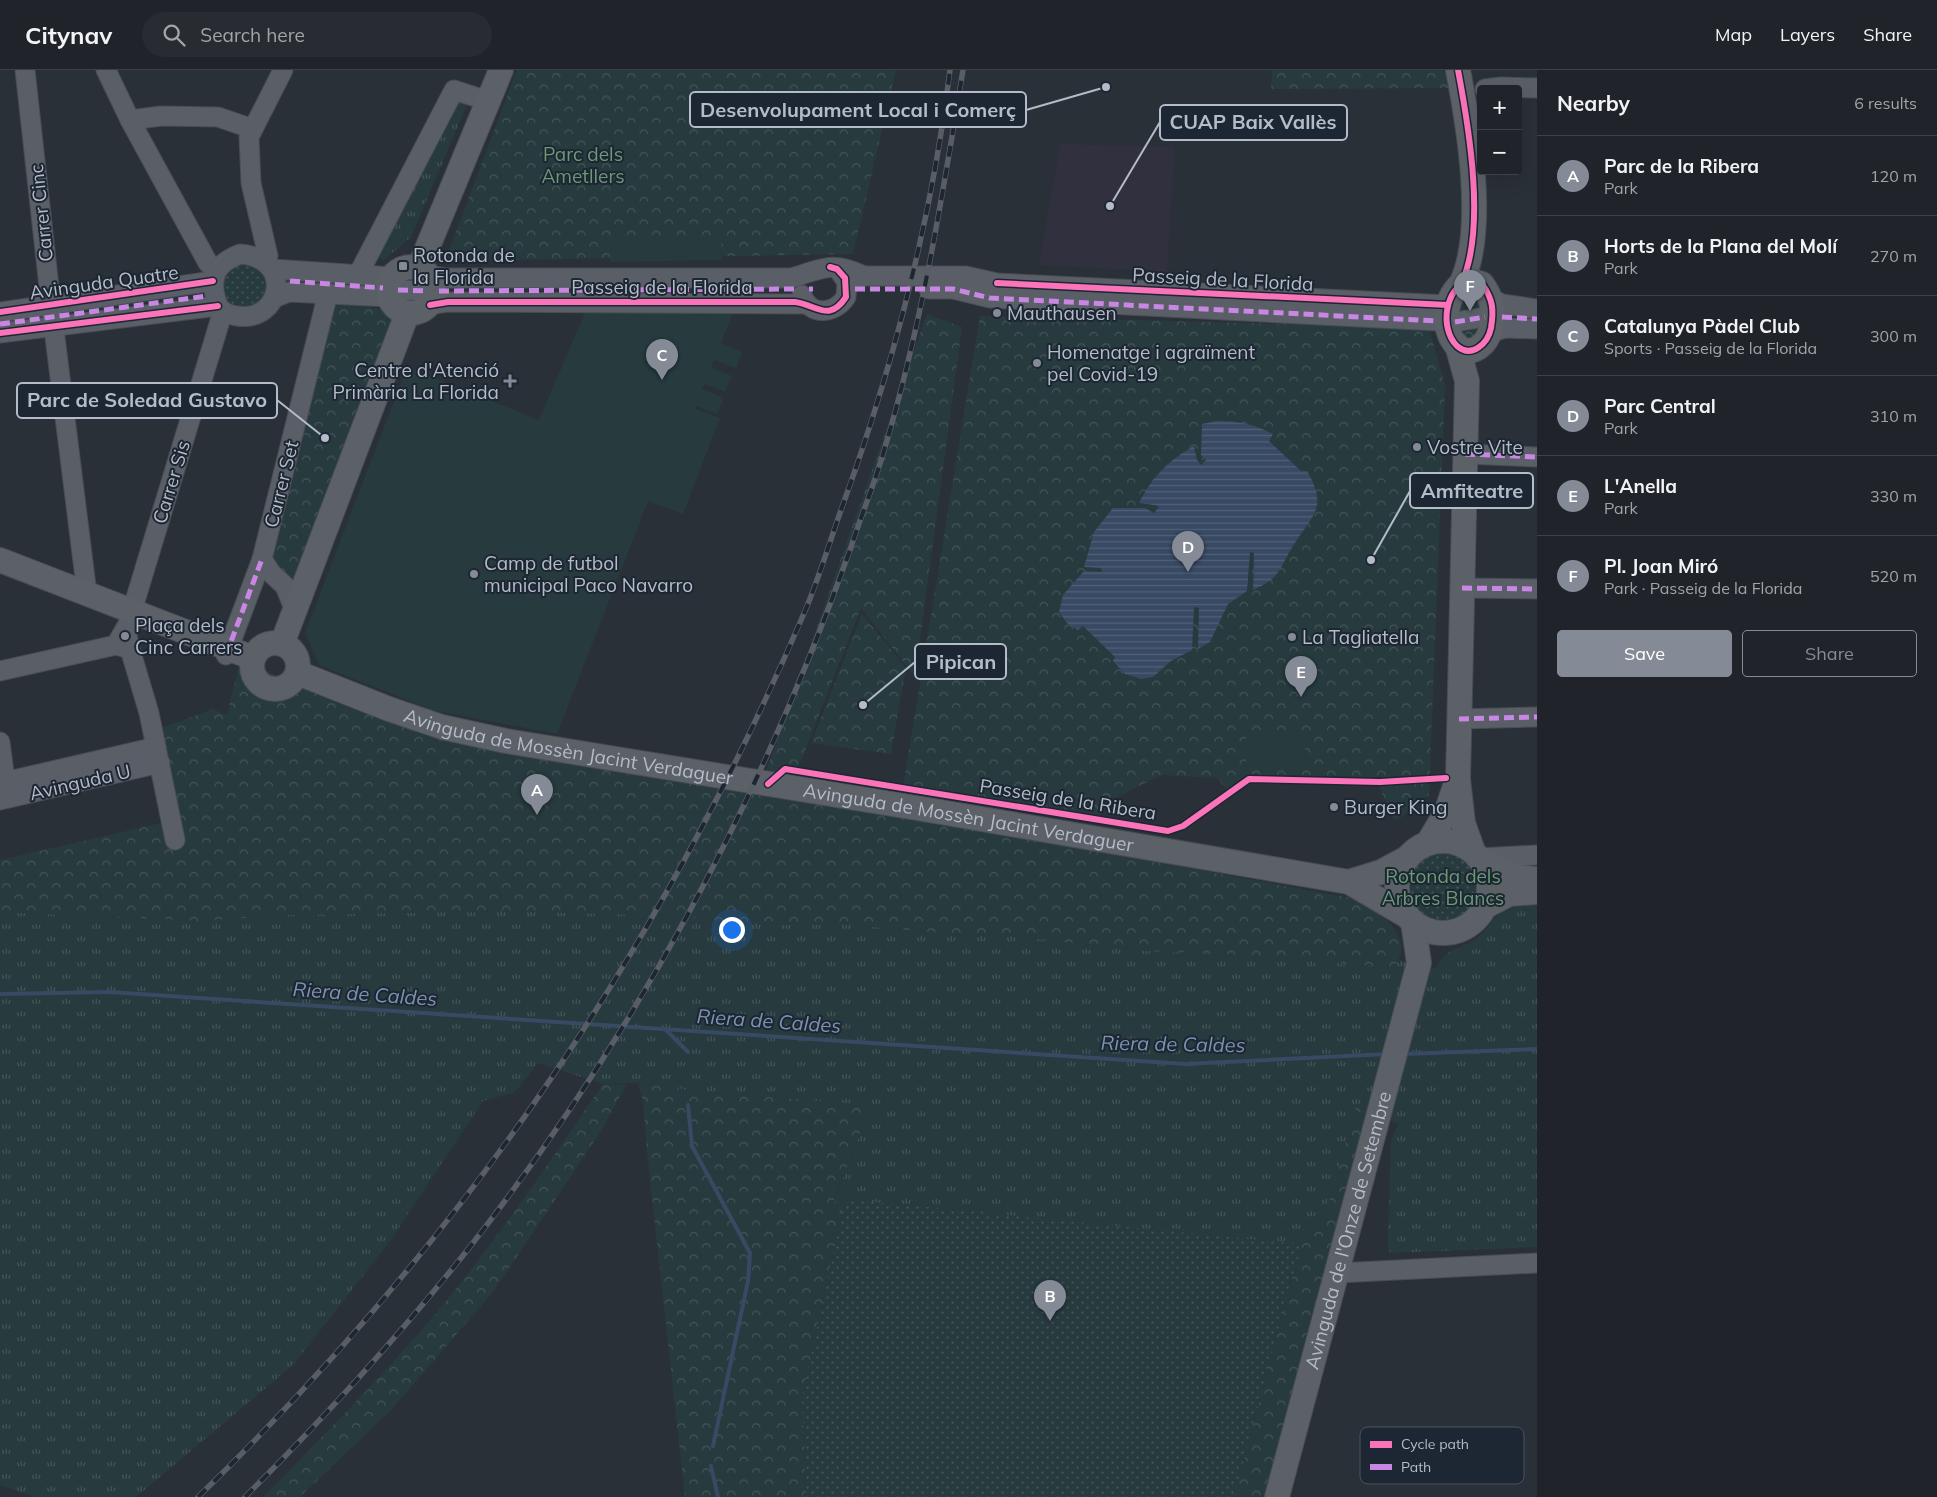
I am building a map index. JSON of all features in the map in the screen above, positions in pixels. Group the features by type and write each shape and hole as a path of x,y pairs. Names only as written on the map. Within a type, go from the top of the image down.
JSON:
{"main road":[{"path":"429,286 407,267 390,288 398,310 407,314 416,314 429,286 488,101 501,70"},
{"path":"1472,85 1472,176 1474,206 1472,316 1467,381 1458,779 1463,823 1476,854 1486,869 1489,895 1484,907 1467,926 1450,932 1434,932 1410,919 1400,905 1397,881 1406,858 1418,848 1428,843 1447,840 1456,842 1476,854 1500,872 1527,880 1537,879"},
{"path":"282,644 407,314"},
{"path":"0,560 87,594 130,617 227,651 253,658"},
{"path":"282,644 296,655 298,673 289,685 275,690 261,684 252,672 253,658 265,645 282,644"},
{"name":"Avinguda de Mossèn Jacint Verdaguer","path":"298,673 389,709 442,727 506,741 933,810 1349,882 1410,919"},
{"path":"1428,843 1446,813 1458,779"},
{"name":"Avinguda de Mossèn Jacint Verdaguer","path":"1349,882 1382,872 1406,858"},
{"path":"1484,907 1509,894 1537,892"},
{"name":"Avinguda de l'Onze de Setembre","path":"1278,1497 1419,963 1410,919"},
{"path":"1419,963 1450,932"}],"street":[{"name":"Carrer Cinc","path":"25,70 87,594"},
{"path":"106,70 130,120 208,263 215,293 244,317 257,314 266,309 274,298 276,283 269,265 251,184 249,137 283,70"},
{"path":"1472,85 1537,88"},
{"path":"358,275 454,90 488,101"},
{"path":"130,120 161,116 218,117 253,130"},
{"path":"215,293 225,260 240,254 255,255 269,265 358,275 390,288"},
{"name":"Passeig de la Florida","path":"806,289 816,268 830,267 842,273 848,285 846,297 833,310 824,312 814,309 806,289 791,278 447,278 429,286 448,302 806,289 824,276 848,285 966,276 997,283 1537,319"},
{"path":"290,281 390,288"},
{"path":"274,298 289,292 328,293 390,288"},
{"name":"Avinguda Quatre","path":"0,324 215,293"},
{"name":"Avinguda Quatre","path":"0,333 53,316 215,293"},
{"name":"Carrer Sis","path":"123,647 215,293"},
{"name":"Carrer Set","path":"227,651 262,559 328,293"},
{"name":"Passeig de la Florida","path":"1472,316 1502,304 1537,309"},
{"name":"Avinguda Quatre","path":"0,312 53,316"},
{"name":"Passeig de la Florida","path":"1472,316 1505,328 1537,329"},
{"path":"1465,454 1537,456"},
{"path":"262,559 271,573 285,586 295,611"},
{"path":"1462,588 1537,589"},
{"path":"0,672 123,647 149,713 175,840"},
{"path":"1459,718 1537,717"},
{"path":"0,742 3,791"},
{"name":"Avinguda U","path":"3,791 158,755"},
{"path":"1476,854 1537,855"},
{"path":"1337,1273 1537,1263"}],"shaded area":[{"path":"1060,144 1175,147 1167,272 1039,265"}],"green space":[{"name":"Parc dels Ametllers","path":"517,70 896,70 853,254 445,261"},
{"path":"1272,70 1444,70 1451,88 1271,89"},
{"path":"457,95 469,100 411,237 383,261 378,255"},
{"path":"721,238 722,260 610,262 610,240"},
{"path":"225,261 272,269 266,309 223,311 216,270"},
{"path":"1469,285 1485,297 1479,336 1465,340 1454,314"},
{"path":"335,302 392,311 395,320 292,587 269,555"},
{"name":"Camp de futbol municipal Paco Navarro","path":"734,311 721,343 742,352 736,368 714,360 711,367 732,376 725,392 705,384 702,389 724,398 717,414 696,406 694,408 720,418 683,514 648,501 557,734 432,710 319,665 305,633 407,367 539,420 585,313"},
{"path":"927,314 962,327 915,677 861,608 799,766 765,774"},
{"path":"980,316 1429,328 1445,386 1429,795 1400,818 1394,820 1378,784 1252,783 1230,794 1217,778 1161,775 1102,805 1099,824 903,787"},
{"path":"862,614 906,668 891,754 811,743"},
{"path":"240,662 413,725 1356,899 1375,910 1392,926 1398,935 1401,945 1400,955 1395,966 1387,967 1214,953 1159,952 1009,936 971,936 854,925 779,925 759,920 726,922 691,917 617,914 500,911 282,915 199,921 0,912 0,860 162,823 179,817 162,728 213,709 227,715"},
{"path":"1246,730 1306,731 1305,767 1246,766"},
{"name":"Rotonda dels Arbres Blancs","path":"1443,841 1460,845 1475,855 1485,870 1489,887 1485,904 1475,919 1460,929 1443,933 1426,929 1411,919 1401,904 1397,887 1401,870 1411,855 1426,845"},
{"path":"1537,901 1537,1247 1390,1253 1388,1245 1391,1141 1398,1124 1357,1105 1325,1215 1301,1244 833,1203 871,1106 704,1092 637,1083 603,1084 538,1063 515,1092 483,1101 390,1241 294,1364 136,1497 35,1497 0,1485 0,912 199,921 282,915 500,911 617,914 691,917 726,922 759,920 779,925 854,925 971,936 1009,936 1159,952 1214,953 1386,967 1395,966 1399,960 1435,969 1444,956 1480,936 1502,912 1516,905"},
{"path":"637,1083 704,1092 872,1105 833,1202 845,1199 802,1397 806,1497 685,1497 643,1100"},
{"path":"603,1084 626,1085 603,1128 493,1292 392,1409 300,1497 263,1497 373,1384 459,1286 502,1229"},
{"path":"1357,1104 1370,1111 1264,1497 1234,1497 1301,1244 1325,1215"},
{"path":"845,1199 1301,1244 1234,1497 806,1497 802,1397"}],"water":[{"path":"1217,421 1246,424 1273,434 1269,441 1301,471 1307,471 1317,494 1315,511 1312,519 1278,572 1269,581 1253,590 1254,553 1250,552 1247,591 1228,604 1210,642 1198,649 1199,608 1194,607 1192,650 1171,661 1153,677 1141,679 1125,674 1113,661 1115,657 1083,626 1078,630 1067,623 1059,612 1063,595 1084,571 1102,572 1101,568 1084,567 1094,532 1113,508 1145,508 1154,513 1159,507 1139,503 1150,485 1169,463 1194,446 1197,460 1201,465 1206,460 1201,455 1202,424"}],"waterway":[{"name":"Riera de Caldes","path":"0,994 109,992 1185,1064 1387,1054"},
{"path":"665,1029 688,1052"},
{"name":"Riera de Caldes","path":"1404,1054 1537,1049"},
{"path":"688,1105 692,1146 750,1253 748,1281 713,1446"},
{"path":"711,1466 718,1497"}],"railway":[{"path":"198,1497 294,1399 385,1298 468,1193 546,1085 619,973 686,857 748,736 805,611 860,457 908,293 933,182 950,70"},
{"path":"245,1497 332,1407 416,1313 469,1248 529,1168 586,1085 639,1000 689,913 735,824 777,733 816,641 883,454 909,359 919,312 963,70"}],"marked path":[{"path":"290,281 383,288"},
{"path":"439,291 794,289"},
{"path":"855,289 953,289 990,298 1438,321"},
{"path":"398,290 427,291"},
{"path":"0,324 207,296"},
{"path":"1455,322 1485,317"},
{"path":"1502,317 1537,319"},
{"path":"1465,454 1537,457"},
{"path":"226,655 262,559"},
{"path":"1462,588 1537,589"},
{"path":"1459,719 1537,717"}],"cycle path":[{"path":"1458,70 1467,120 1474,206 1473,234 1469,260 1462,282"},
{"path":"430,305 448,302 795,302 828,311 840,305 846,297 845,278 837,269 830,267"},
{"path":"1469,280 1482,284 1486,289 1492,305 1492,316 1491,328 1487,339 1474,350 1468,351 1457,346 1451,338 1448,329 1447,309 1454,291 1461,284 1469,280"},
{"path":"0,312 213,281"},
{"path":"997,283 1448,305"},
{"path":"0,333 218,306"},
{"name":"Passeig de la Ribera","path":"768,784 785,769 1168,831 1183,826 1249,779 1380,782 1446,778"}],"place":[{"name":"Desenvolupament Local i Comerç","path":"1106,87"},
{"name":"CUAP Baix Vallès","path":"1110,206"},
{"name":"Rotonda de la Florida","path":"403,266"},
{"name":"Pl. Joan Miró","path":"1470,311"},
{"name":"Mauthausen","path":"997,313"},
{"name":"Homenatge i agraïment pel Covid-19","path":"1037,363"},
{"name":"Catalunya Pàdel Club","path":"662,380"},
{"name":"Centre d'Atenció Primària La Florida","path":"510,381"},
{"name":"Parc de Soledad Gustavo","path":"325,438"},
{"name":"Vostre Vite","path":"1417,447"},
{"name":"Amfiteatre","path":"1371,560"},
{"name":"Parc Central","path":"1188,572"},
{"name":"Camp de futbol municipal Paco Navarro","path":"474,574"},
{"name":"Plaça dels Cinc Carrers","path":"125,636"},
{"name":"La Tagliatella","path":"1292,637"},
{"name":"L'Anella","path":"1301,697"},
{"name":"Pipican","path":"863,705"},
{"name":"Burger King","path":"1334,807"},
{"name":"Parc de la Ribera","path":"537,815"},
{"name":"Horts de la Plana del Molí","path":"1050,1321"}]}
